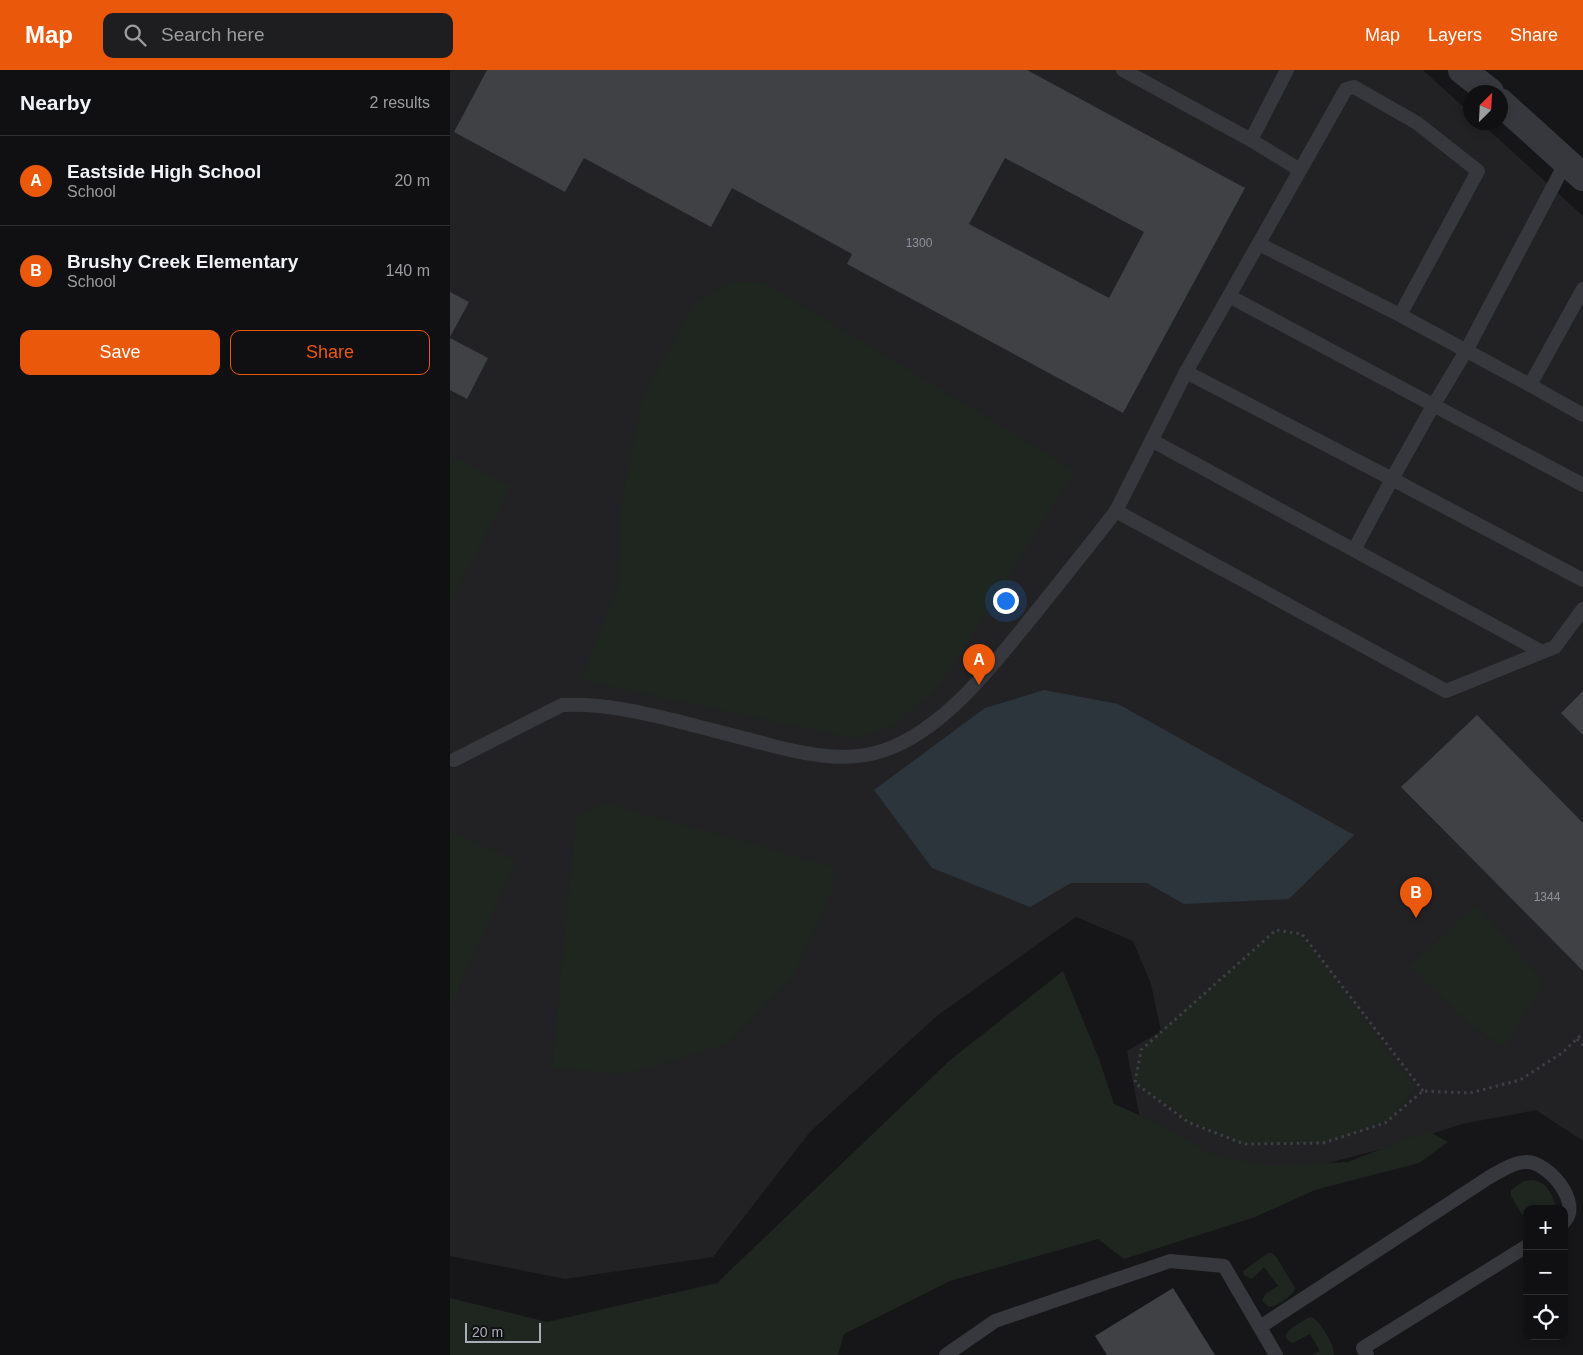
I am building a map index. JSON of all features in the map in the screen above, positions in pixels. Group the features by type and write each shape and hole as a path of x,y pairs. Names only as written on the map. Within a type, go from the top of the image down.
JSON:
{"street":[{"path":"1462,70 1481,85"},
{"path":"1508,109 1575,170"}],"lane":[{"path":"1123,70 1251,140 1300,170"},
{"path":"1251,140 1287,70"},
{"path":"454,760 562,706 582,704 645,713 788,750 830,756 858,757 884,751 912,739 943,714 987,673 1116,511 1153,441 1186,372 1346,89 1354,87 1418,123 1478,171 1400,315"},
{"path":"1354,550 1433,406 1575,170"},
{"path":"1259,244 1400,315 1583,415"},
{"path":"1530,385 1583,289"},
{"path":"1229,296 1583,485"},
{"path":"1186,372 1583,580"},
{"path":"1153,441 1542,652"},
{"path":"1116,511 1446,691 1555,647 1583,609"},
{"path":"1260,1327 1480,1183 1510,1166 1528,1162 1550,1171 1569,1193 1578,1209 1568,1220"},
{"path":"1361,1353 1523,1249"},
{"path":"946,1355 995,1321 1170,1261 1224,1266 1276,1355"}],"path":[{"path":"1423,1091 1302,934 1276,930 1141,1050 1135,1083 1188,1122 1244,1144 1323,1143 1385,1123 1423,1091 1470,1093 1520,1080 1562,1053 1583,1033"},
{"path":"1577,1039 1583,1045"}],"shaded area":[{"path":"450,70 1423,70 1463,107 1463,130 1489,130 1583,216 1583,1141 1536,1110 1462,1124 1390,1147 1269,1178 1142,1129 1127,1051 1161,1031 1151,984 1133,941 1076,917 938,1015 810,1132 713,1257 565,1279 450,1256"},
{"path":"731,282 764,282 1075,471 942,683 897,724 856,739 581,680 618,585 620,510 642,398 695,304"},
{"path":"450,455 511,487 450,603"},
{"path":"1044,690 1118,704 1354,835 1289,899 1184,904 1147,883 1071,883 1030,907 932,868 874,790 985,708"},
{"path":"602,802 832,866 834,888 793,976 727,1044 626,1074 552,1068 576,818"},
{"path":"450,831 516,861 450,1009"},
{"path":"1476,905 1544,982 1505,1047 1473,1028 1410,966"},
{"path":"1276,930 1301,935 1416,1089 1387,1121 1324,1143 1245,1145 1189,1121 1136,1082 1141,1049"},
{"path":"1063,971 1099,1059 1114,1104 1155,1122 1213,1155 1269,1166 1348,1162 1428,1131 1448,1142 1419,1163 1315,1190 1255,1217 1124,1259 1098,1239 950,1281 844,1334 838,1355 450,1355 450,1298 547,1322 717,1283 949,1061"},
{"path":"1524,1181 1536,1181 1545,1186 1555,1205 1523,1205 1523,1216 1511,1196 1511,1190"},
{"path":"1268,1253 1272,1253 1277,1258 1295,1288 1285,1300 1269,1307 1262,1301 1265,1294 1278,1286 1264,1267 1252,1279 1244,1275 1243,1271"},
{"path":"1312,1317 1319,1323 1326,1334 1334,1355 1312,1355 1320,1351 1310,1334 1293,1343 1288,1340 1286,1336 1290,1329"}],"building":[{"path":"487,70 1027,70 1245,188 1123,413 847,264 852,254 732,188 711,227 584,158 565,192 454,132","holes":["1005,158 1144,232 1109,298 969,224"]},
{"path":"450,292 469,302 450,337"},
{"path":"450,338 488,358 467,399 450,390"},
{"path":"1583,691 1583,735 1561,713"},
{"path":"1477,715 1583,823 1583,971 1401,787"},
{"path":"1173,1288 1215,1355 1107,1355 1095,1336"}],"place":[{"name":"Eastside High School","path":"979,685"},
{"name":"Brushy Creek Elementary","path":"1416,918"}]}
